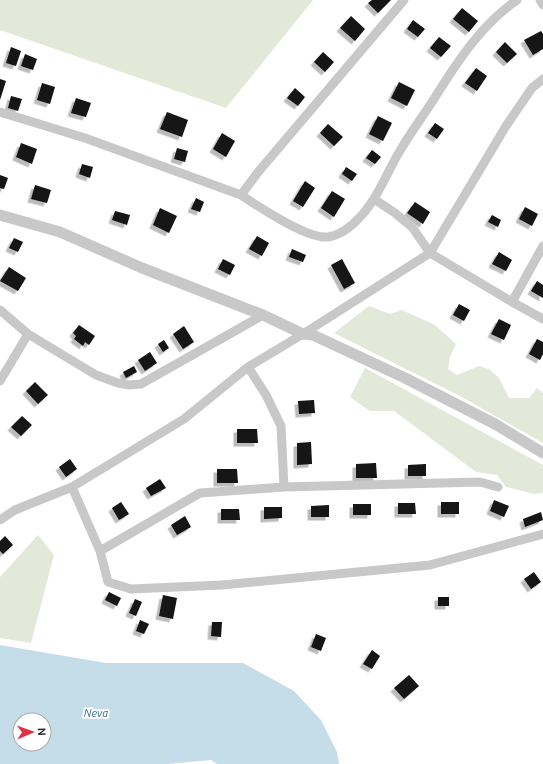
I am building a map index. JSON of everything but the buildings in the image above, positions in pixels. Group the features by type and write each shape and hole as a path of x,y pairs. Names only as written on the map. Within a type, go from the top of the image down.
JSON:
{"street":[{"path":"241,195 259,171 404,0"},
{"path":"0,112 85,138 241,195 262,209 306,232 326,237 343,233 361,217 374,199 400,150 446,80 478,35 506,8 517,0"},
{"path":"540,0 543,4"},
{"path":"0,520 15,510 72,487 184,419 248,367 303,334 430,253 506,126 532,88 543,79"},
{"path":"374,199 412,227 430,253 543,319"},
{"path":"0,215 60,232 142,268 263,315 303,334 313,335 405,378 495,424 543,453"},
{"path":"512,302 543,246"},
{"path":"0,310 28,334 96,375 118,383 129,385 141,384 263,315"},
{"path":"0,381 28,334"},
{"path":"248,367 266,396 280,426 284,488"},
{"path":"100,551 200,493 284,488 480,482 498,487"},
{"path":"72,487 100,551 108,582 131,590 222,585 430,565 543,534"}],"green space":[{"path":"0,0 313,0 226,108 0,30"},
{"path":"369,306 390,314 402,310 435,325 456,344 450,357 448,369 457,375 479,366 489,369 499,378 509,398 529,398 537,388 543,393 543,443 462,397 334,333"},
{"path":"365,368 543,465 543,493 534,494 506,487 497,475 476,472 394,411 370,411 350,397"},
{"path":"38,535 54,555 31,643 0,638 0,577"}],"water":[{"name":"Neva","path":"0,645 106,663 243,663 294,691 321,720 337,752 339,764 217,764 211,760 168,764 0,764"}]}
